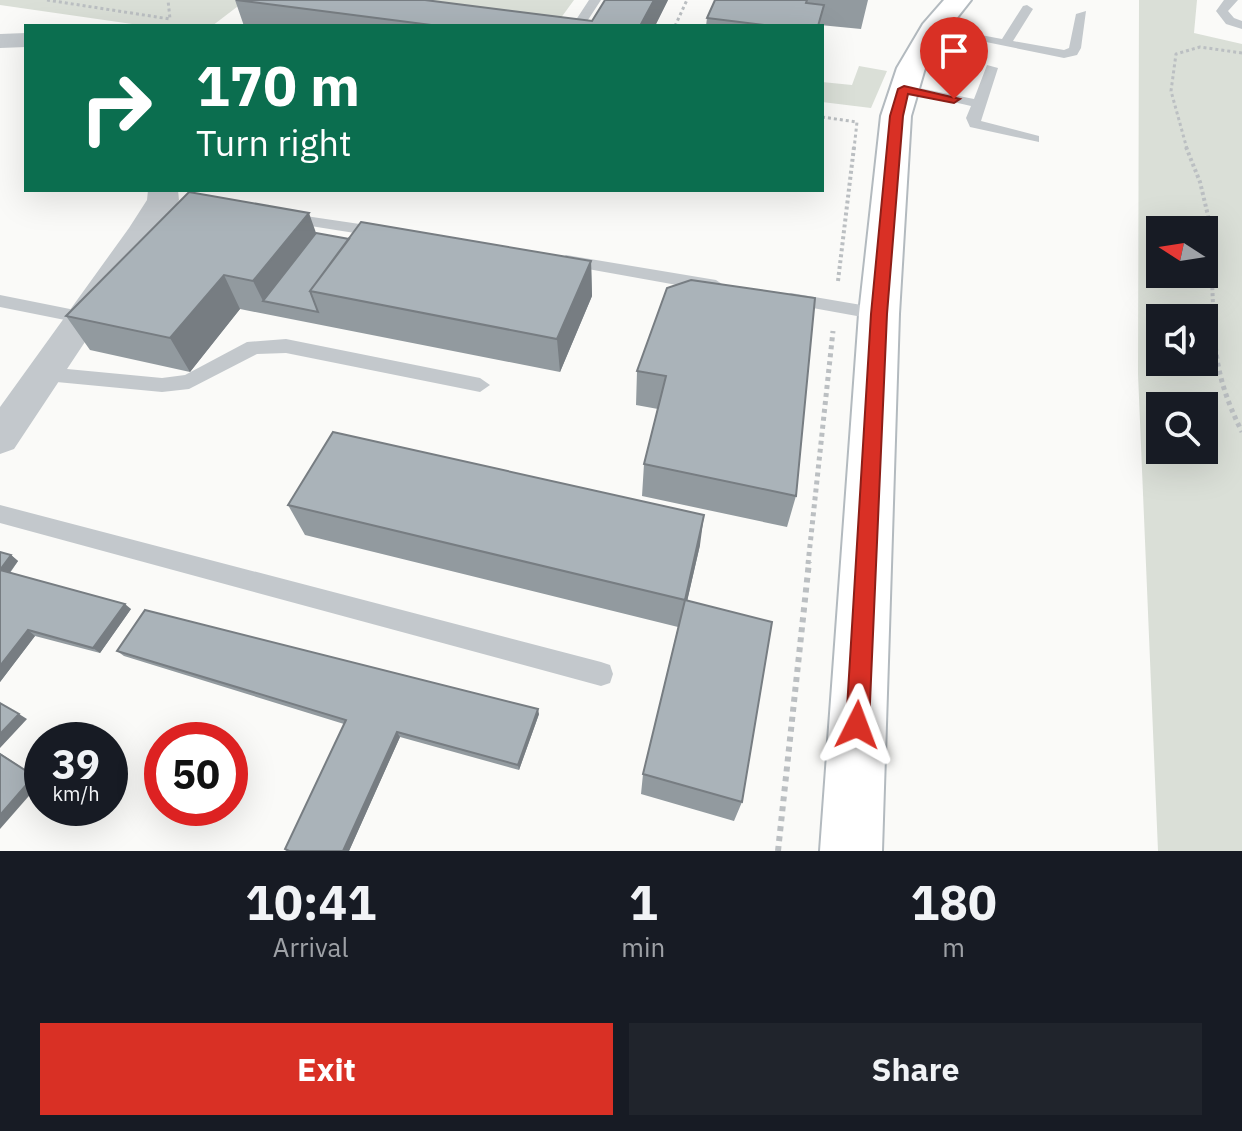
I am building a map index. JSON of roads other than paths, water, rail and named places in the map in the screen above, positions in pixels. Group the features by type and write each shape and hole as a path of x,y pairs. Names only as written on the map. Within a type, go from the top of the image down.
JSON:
{"main road":[{"path":"851,851 879,314 892,151 911,68 946,15"}],"street":[{"path":"0,41 24,40"},
{"path":"0,438 168,198"}],"lane":[{"path":"579,24 595,0"},
{"path":"1232,0 1225,4 1222,11 1230,21 1242,25"},
{"path":"1006,43 1027,9"},
{"path":"946,15 1006,43 1073,52 1082,14"},
{"path":"992,68 973,118 975,124 1034,139"},
{"path":"904,89 979,104"},
{"path":"271,216 396,234"},
{"path":"551,257 731,288"},
{"path":"776,296 879,314"},
{"path":"0,301 85,318"},
{"path":"46,374 162,385 189,382 254,347 286,346 480,385"},
{"path":"0,514 601,674"}]}
